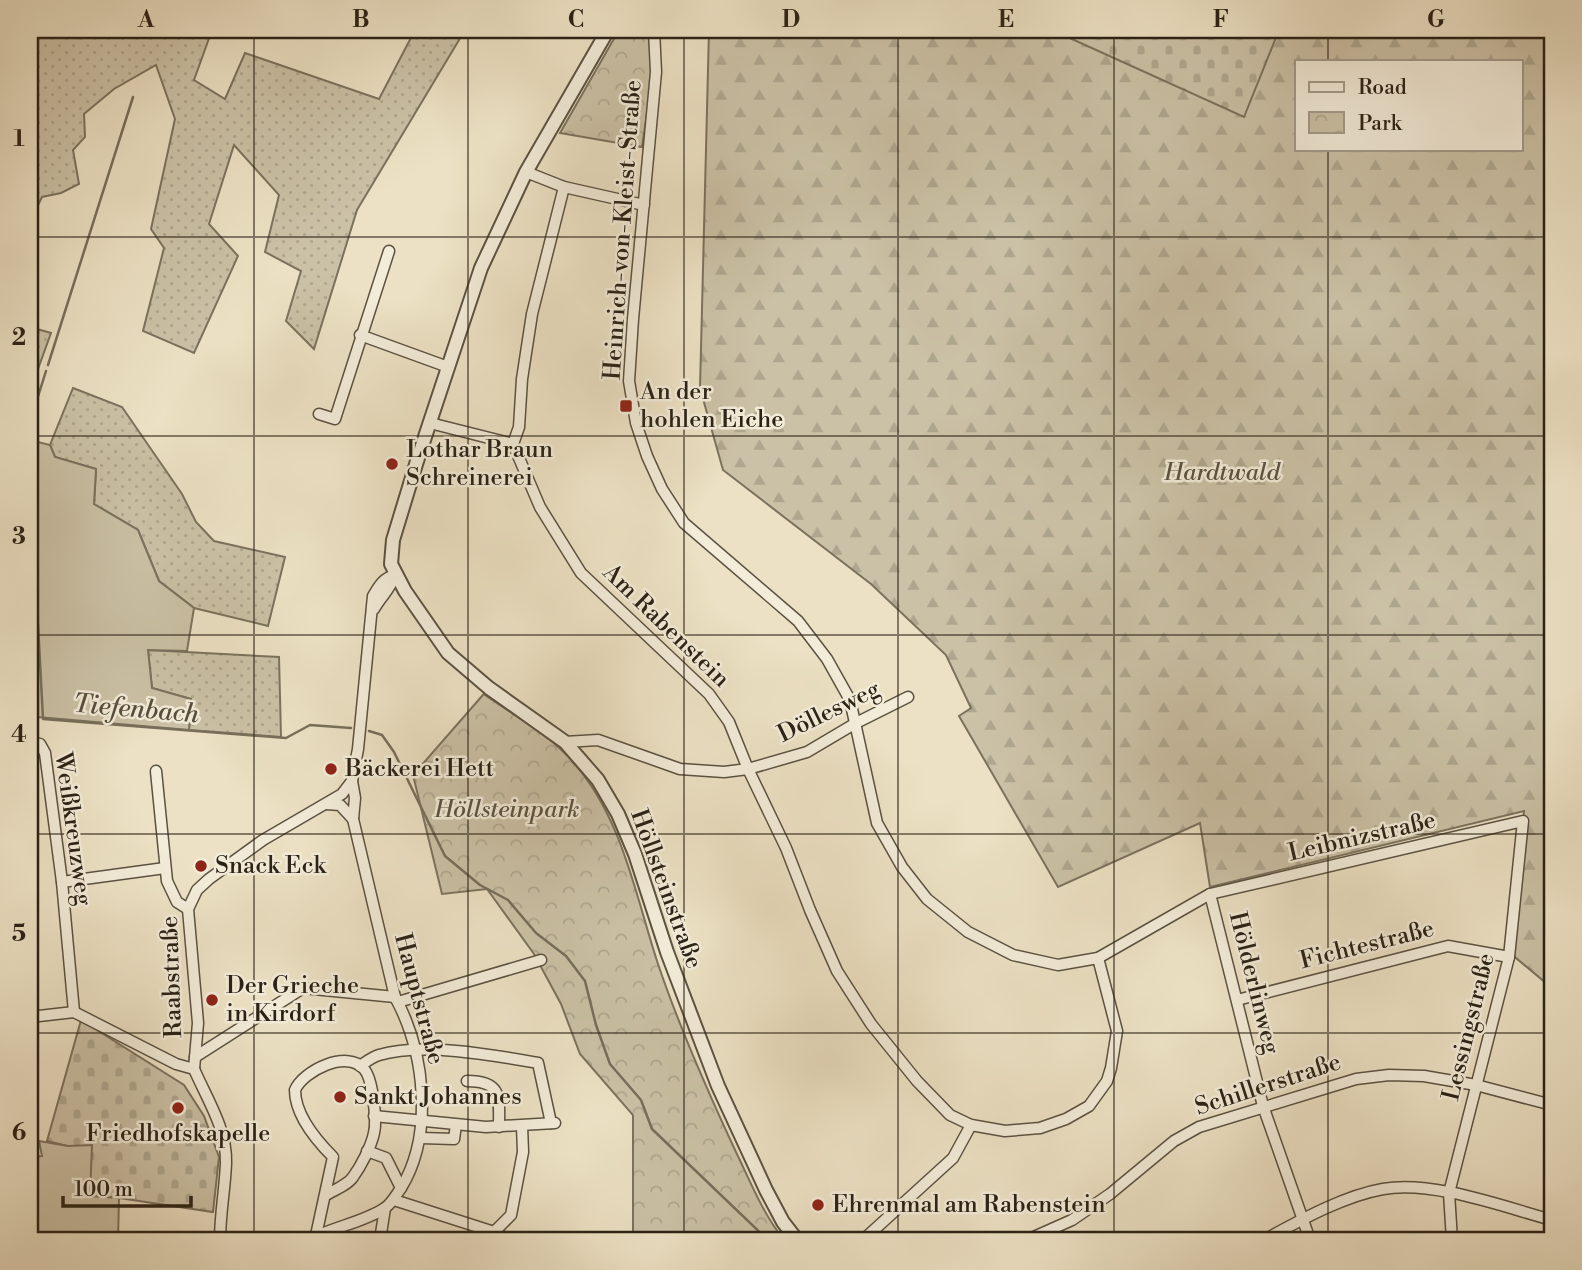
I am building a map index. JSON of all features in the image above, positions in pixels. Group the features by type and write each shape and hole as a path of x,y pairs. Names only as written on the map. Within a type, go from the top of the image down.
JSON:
{"street":[{"path":"352,781 358,749 371,616 379,599 392,586 395,575 391,564 393,540 481,268 526,172 608,30"},
{"name":"Heinrich-von-Kleist-Straße","path":"654,30 656,72 629,380 636,423 662,489 684,523 799,621 827,659 849,700 877,823 902,867 927,899 968,932 1013,955 1058,964 1098,958 1210,894"},
{"path":"526,172 564,187 644,205"},
{"path":"430,423 513,444 519,427 522,379 532,314 564,187"},
{"path":"319,414 335,419 389,251"},
{"path":"360,335 448,367"},
{"name":"Am Rabenstein","path":"513,444 540,506 581,573 709,694 729,722 786,848 837,971 871,1024 917,1081 950,1115 971,1125 1005,1131 1040,1128 1066,1119 1089,1106 1107,1081 1117,1031 1098,958"},
{"name":"Höllsteinstraße","path":"395,575 448,653 489,688 565,742 598,780 618,814 635,854 667,952 718,1086 783,1222 797,1240"},
{"name":"Döllesweg","path":"565,742 598,740 680,769 724,772 748,769 807,752 908,697"},
{"name":"Weißkreuzweg","path":"31,742 40,744 45,753 62,882 74,1012"},
{"path":"156,771 167,881 177,902 188,909"},
{"name":"Raabstraße","path":"194,1069 198,1023 188,909 197,890 263,840 342,794 352,781"},
{"name":"Hauptstraße","path":"315,1239 385,1208 394,1200 410,1174 421,1138 423,1119 416,1050 397,1000 353,818 355,798 352,781"},
{"path":"326,803 341,805 353,818"},
{"name":"Leibnizstraße","path":"1210,894 1523,821"},
{"name":"Lessingstraße","path":"1452,1240 1449,1193 1509,957 1523,821"},
{"path":"62,882 165,869"},
{"name":"Hölderlinweg","path":"1210,894 1263,1106 1310,1240"},
{"name":"Fichtestraße","path":"1237,1000 1448,946 1509,957"},
{"path":"195,1057 303,988 397,1000 541,960"},
{"path":"30,1017 74,1012 176,1065 194,1069 217,1119 224,1146 226,1161 220,1240"},
{"path":"360,1066 379,1055 416,1050 481,1054 538,1063 554,1123 499,1127 374,1116"},
{"path":"326,1195 352,1180 375,1132 372,1088 368,1075 360,1066 347,1062 328,1064 311,1073 300,1081 295,1090 298,1108 307,1124 333,1157 315,1239 329,1240"},
{"name":"Schillerstraße","path":"1027,1240 1072,1220 1110,1194 1174,1141 1199,1126 1356,1079 1389,1075 1424,1076 1476,1085 1552,1105"},
{"path":"467,1081 480,1081 498,1091 499,1127"},
{"path":"421,1138 454,1139 456,1125"},
{"path":"863,1240 953,1157 971,1125"},
{"path":"494,1232 511,1214 523,1152 522,1126"},
{"path":"367,1152 386,1158 401,1188"},
{"path":"1264,1240 1360,1195 1400,1187 1449,1193 1552,1220"},
{"path":"394,1200 494,1232 509,1240"},
{"path":"380,1240 385,1208"}],"green space":[{"path":"30,30 212,30 194,80 225,99 245,53 379,99 415,30 465,30 357,210 314,349 286,321 301,271 265,252 279,195 234,145 209,224 238,256 194,353 143,331 164,248 151,229 175,119 156,65 114,89 84,114 85,137 73,150 79,184 61,193 42,197 30,222"},
{"path":"619,30 648,30 653,74 642,147 560,133"},
{"name":"Hardtwald","path":"709,30 1552,30 1552,988 1510,953 1524,811 1210,887 1200,823 1058,887 959,716 971,708 946,655 871,584 723,470 700,388"},
{"path":"1052,30 1279,30 1244,117"},
{"path":"30,327 51,333 34,380 30,382"},
{"path":"73,388 122,407 182,494 196,522 214,541 285,557 268,626 194,608 159,581 138,530 94,504 96,469 55,457 50,445"},
{"path":"30,440 50,445 55,457 96,469 94,504 138,530 159,581 194,608 187,651 148,650 152,688 191,699 189,730 37,717 37,697 30,696"},
{"path":"148,650 279,657 281,737 189,730 191,699 152,688"},
{"name":"Höllsteinpark","path":"489,688 485,695 532,726 565,753 604,808 625,857 657,961 694,1058 757,1197 784,1240 633,1240 633,1115 580,1054 561,1004 534,954 487,889 442,894 413,775"},
{"path":"81,1020 184,1085 204,1116 219,1157 213,1212 90,1196 68,1146 47,1141"},
{"path":"39,1141 68,1146 92,1145 90,1196 119,1198 118,1240 30,1240 30,1157 42,1156"}],"waterway":[{"path":"48,365 133,97"},
{"path":"30,422 46,371"},
{"name":"Tiefenbach","path":"30,593 38,624 43,719 286,738 310,725 351,728"},
{"path":"30,691 35,691"},
{"name":"Tiefenbach","path":"369,731 382,735 394,752 445,856 480,885 508,900 536,933 566,956 585,981 596,1025 610,1064 641,1100 652,1129 768,1240"}],"place":[{"name":"An der hohlen Eiche","path":"626,406"},
{"name":"Lothar Braun Schreinerei","path":"392,464"},
{"name":"Bäckerei Hett","path":"331,769"},
{"name":"Snack Eck","path":"201,866"},
{"name":"Der Grieche in Kirdorf","path":"212,1000"},
{"name":"Sankt Johannes","path":"340,1097"},
{"name":"Friedhofskapelle","path":"178,1108"},
{"name":"Ehrenmal am Rabenstein","path":"818,1205"}]}
